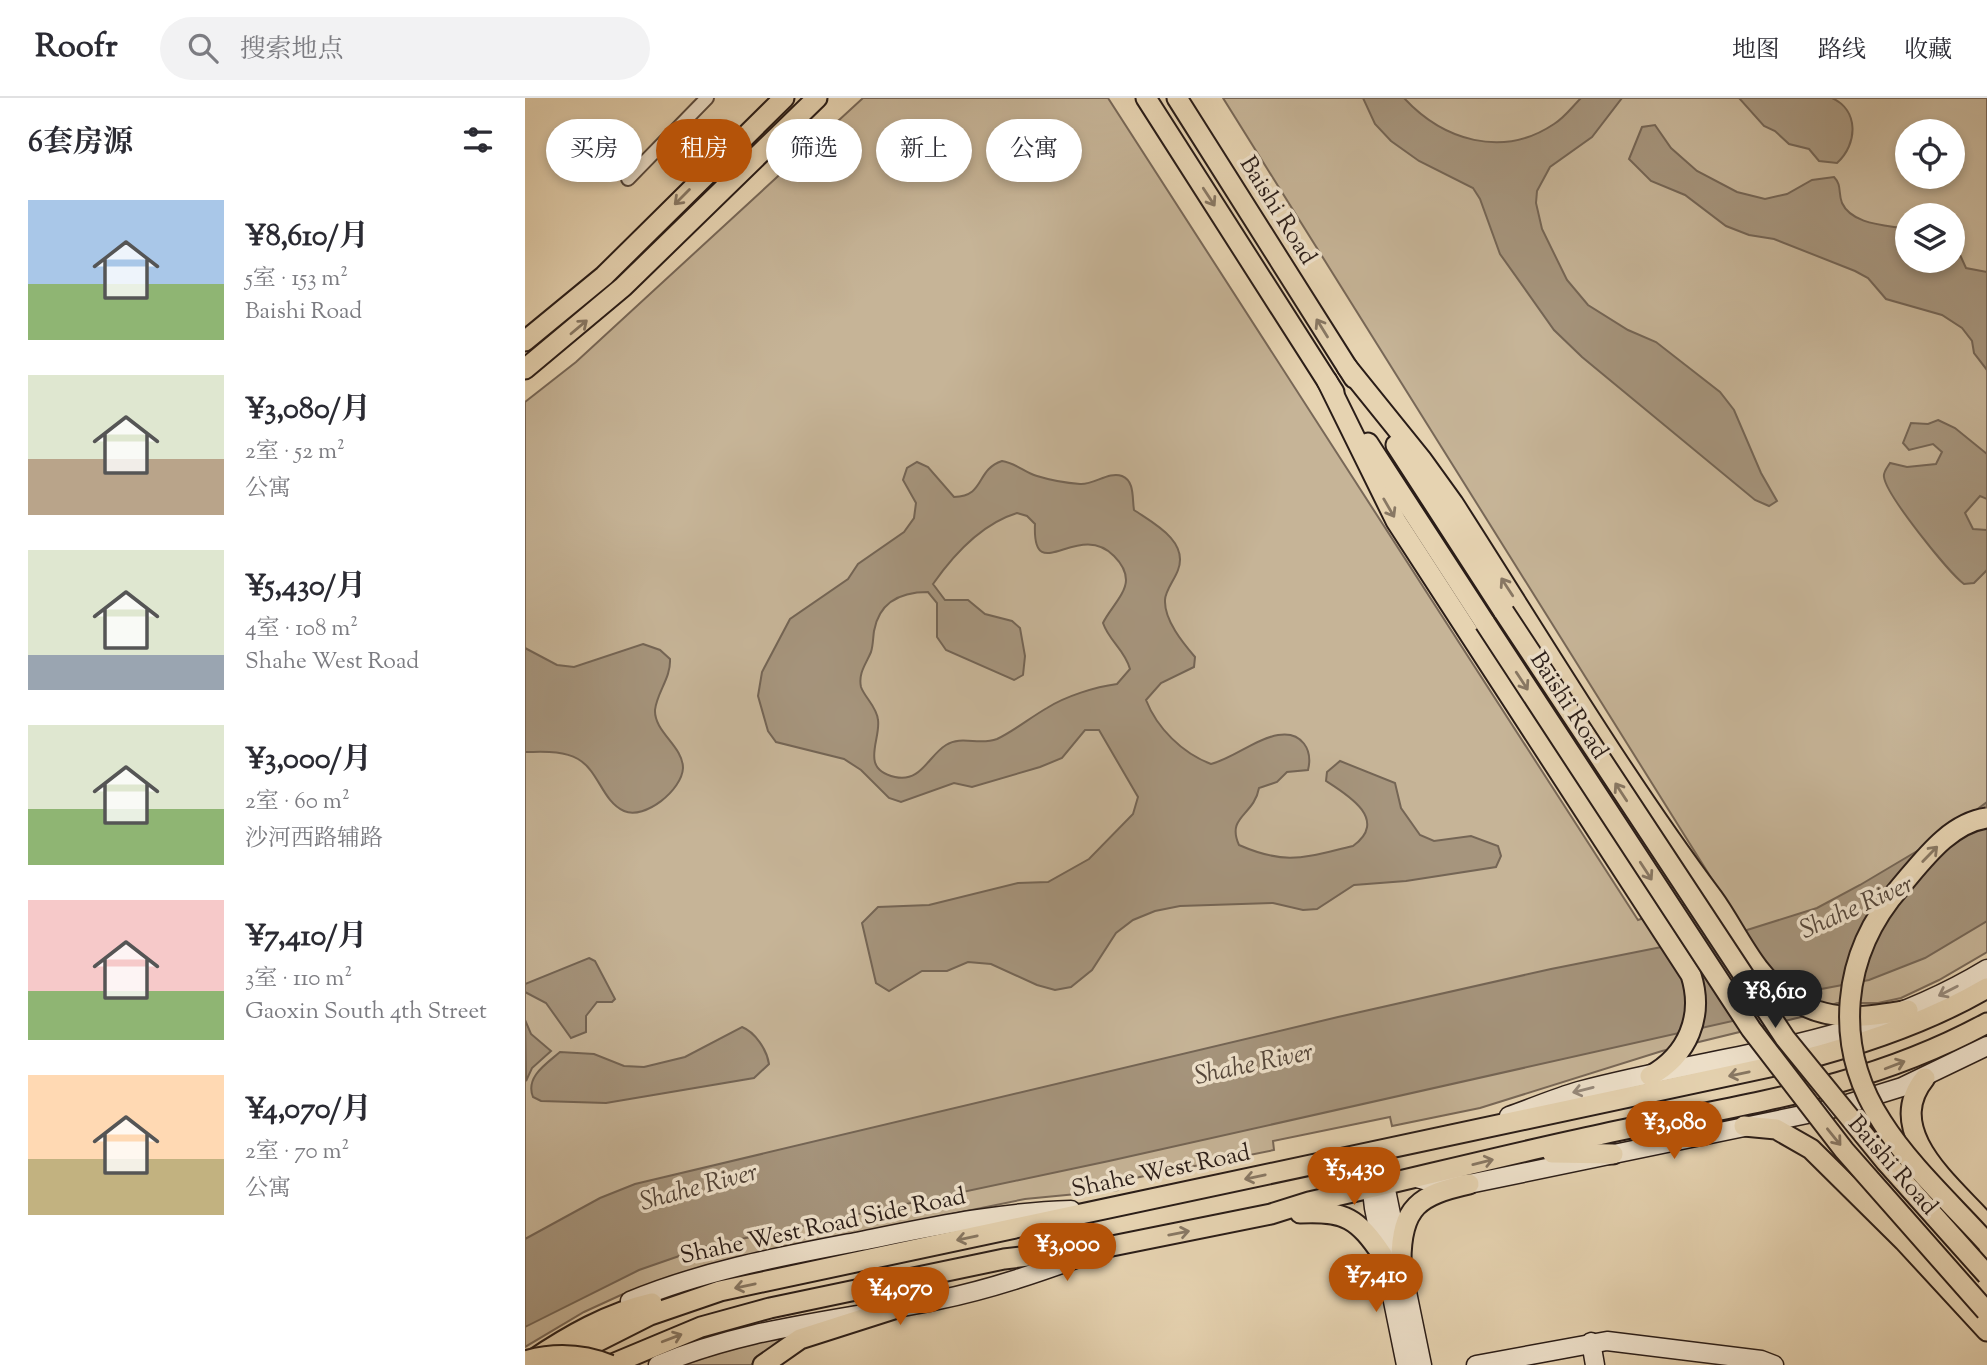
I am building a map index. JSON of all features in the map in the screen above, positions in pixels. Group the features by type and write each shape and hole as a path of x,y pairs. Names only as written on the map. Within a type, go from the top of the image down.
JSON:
{"main road":[{"path":"525,341 604,276 784,98"},
{"path":"525,369 616,294 817,98"},
{"name":"Baishi Road","path":"1146,98 1327,381 1751,1029 1844,1150 1987,1318"},
{"name":"Baishi Road","path":"1177,98 1504,612 1776,1027 1854,1125 1987,1275"},
{"path":"1347,368 1422,460 1453,503 1697,879 1777,988 1800,1004 1833,1016 1865,1017 1908,1010"},
{"path":"1327,381 1396,521 1691,975 1697,1004 1690,1034 1672,1059 1650,1076"},
{"path":"1987,818 1966,824 1945,838 1877,916 1853,974 1849,1021 1858,1072 1883,1124 1987,1243"},
{"path":"1659,924 1671,927 1696,923 1717,904"},
{"path":"1466,1133 1577,1092 1825,1039 1908,1010 1987,970"},
{"name":"Shahe West Road","path":"553,1365 621,1329 698,1298 1831,1052 1932,1016 1987,988"},
{"path":"525,1363 543,1356 575,1356 610,1365 702,1327 770,1308 1004,1259 1112,1246 1271,1214 1523,1152 1836,1086 1915,1057 1987,1023"},
{"path":"1392,1258 1411,1210 1435,1192 1845,1106 1925,1078 1987,1046"},
{"path":"1923,1152 1914,1138 1910,1114 1915,1093 1925,1078"},
{"path":"1744,1126 1767,1127 1793,1137 1858,1193 1987,1318"},
{"path":"1858,1193 1847,1177 1847,1164 1873,1141 1893,1135 1909,1140 1923,1152 1987,1225"},
{"path":"1523,1152 1613,1154"},
{"path":"1370,1154 1392,1258 1406,1365"},
{"path":"1417,1178 1442,1185 1469,1184"},
{"name":"Shahe West Road Side Road","path":"525,1355 596,1317 701,1276 880,1237 1010,1213 1106,1208"},
{"path":"1271,1214 1333,1212 1345,1215 1392,1258 1422,1365"},
{"path":"658,1365 711,1345 769,1329 897,1308 1010,1283 1112,1246"},
{"path":"525,1363 608,1317 642,1306 698,1298"},
{"path":"764,1365 800,1339 897,1308"},
{"path":"1476,1365 1607,1341 1748,1359 1774,1365"},
{"path":"1591,1342 1595,1365"}],"street":[{"path":"642,165 707,98"}],"shaded area":[{"path":"863,98 1108,98 1638,920 1720,892 1223,98 1987,98 1987,952 1901,998 1878,1003 1837,1003 1801,1017 1662,1051 1480,1108 1392,1126 1390,1117 1273,1141 1274,1150 1130,1179 1118,1190 1025,1199 731,1259 621,1295 584,1312 525,1347 525,402 576,362 772,182 862,182 862,119 840,119"},
{"path":"814,1323 784,1338 751,1365 668,1365"}],"water":[{"path":"1363,98 1404,98 1437,125 1455,134 1494,142 1514,141 1534,135 1558,122 1581,98 1622,98 1592,137 1550,167 1537,191 1536,203 1542,229 1567,280 1588,305 1628,330 1656,342 1720,392 1734,410 1761,473 1777,501 1769,506 1755,500 1582,357 1554,330 1500,254 1480,199 1473,188 1419,161 1391,141 1375,124"},
{"path":"1739,98 1832,98 1841,103 1851,119 1853,128 1849,147 1837,163 1819,161 1809,149 1789,144 1775,131 1764,126"},
{"path":"1655,125 1671,148 1697,171 1737,192 1765,199 1787,194 1812,180 1834,177 1842,203 1854,216 1871,223 1895,227 1895,273 1965,273 1965,266 1987,272 1987,370 1974,353 1972,341 1962,328 1942,315 1886,299 1868,278 1855,271 1774,239 1749,235 1726,226 1685,195 1651,181 1629,159 1642,127"},
{"path":"1938,420 1955,428 1987,454 1987,499 1980,496 1965,513 1973,529 1987,530 1987,570 1974,583 1964,584 1945,565 1906,516 1884,477 1890,463 1907,467 1936,464 1942,452 1933,444 1909,450 1903,443 1911,423 1928,424"},
{"path":"917,462 928,467 954,497 964,496 976,488 993,465 1007,462 1037,476 1080,484 1112,475 1122,476 1131,486 1134,510 1159,527 1174,542 1180,560 1165,596 1166,608 1175,631 1195,657 1194,667 1161,683 1146,700 1157,720 1181,746 1211,764 1261,740 1278,735 1299,739 1309,756 1308,770 1287,772 1277,782 1259,788 1252,805 1238,822 1236,835 1239,845 1270,856 1296,858 1353,846 1363,836 1367,827 1366,818 1354,801 1326,781 1327,772 1340,761 1395,783 1401,808 1420,835 1434,841 1471,836 1498,846 1501,856 1496,867 1406,881 1354,885 1317,909 1303,910 1273,903 1180,906 1155,911 1133,920 1116,933 1092,970 1071,987 1055,990 1037,985 991,964 968,962 947,971 922,971 889,991 876,983 862,923 878,907 929,905 1018,883 1048,882 1089,859 1133,814 1138,797 1099,730 1085,730 1062,758 1040,767 972,787 954,783 901,802 889,798 861,770 844,759 776,742 768,731 758,696 762,672 790,619 848,579 858,564 904,532 914,518 916,503 903,480 907,468","holes":["1017,513 1027,516 1035,524 1036,543 1041,551 1049,553 1086,545 1100,547 1114,556 1120,564 1125,573 1125,585 1103,623 1125,656 1130,669 1117,684 1063,700 997,739 952,742 911,776 904,778 884,773 878,768 874,753 877,715 860,682 881,613 886,606 900,597 928,592 937,603 937,637 946,650 1014,680 1023,675 1025,656 1020,628 1012,621 985,614 968,600 945,600 933,584 959,551 980,532"]},
{"path":"643,644 660,650 670,659 655,710 659,725 682,760 683,768 681,777 669,794 652,807 633,813 624,811 610,800 591,771 578,759 559,753 525,752 525,648 557,665 574,667"},
{"name":"Shahe River","path":"1987,802 1987,921 1925,958 1869,980 1816,990 1786,1009 1109,1161 708,1246 639,1270 525,1327 525,1239 600,1198 635,1184 1338,1017 1551,969 1747,930 1817,908 1934,841"},
{"path":"589,958 595,961 615,999 612,1002 597,1002 586,1016 586,1032 571,1038 546,1003 525,992 525,984"},
{"path":"525,1020 531,1034 551,1051 532,1068 526,1081"},
{"path":"742,1027 756,1037 768,1059 769,1064 754,1078 606,1103 541,1101 533,1097 531,1090 534,1077 560,1052 594,1054 624,1066 644,1067 685,1057"}]}
